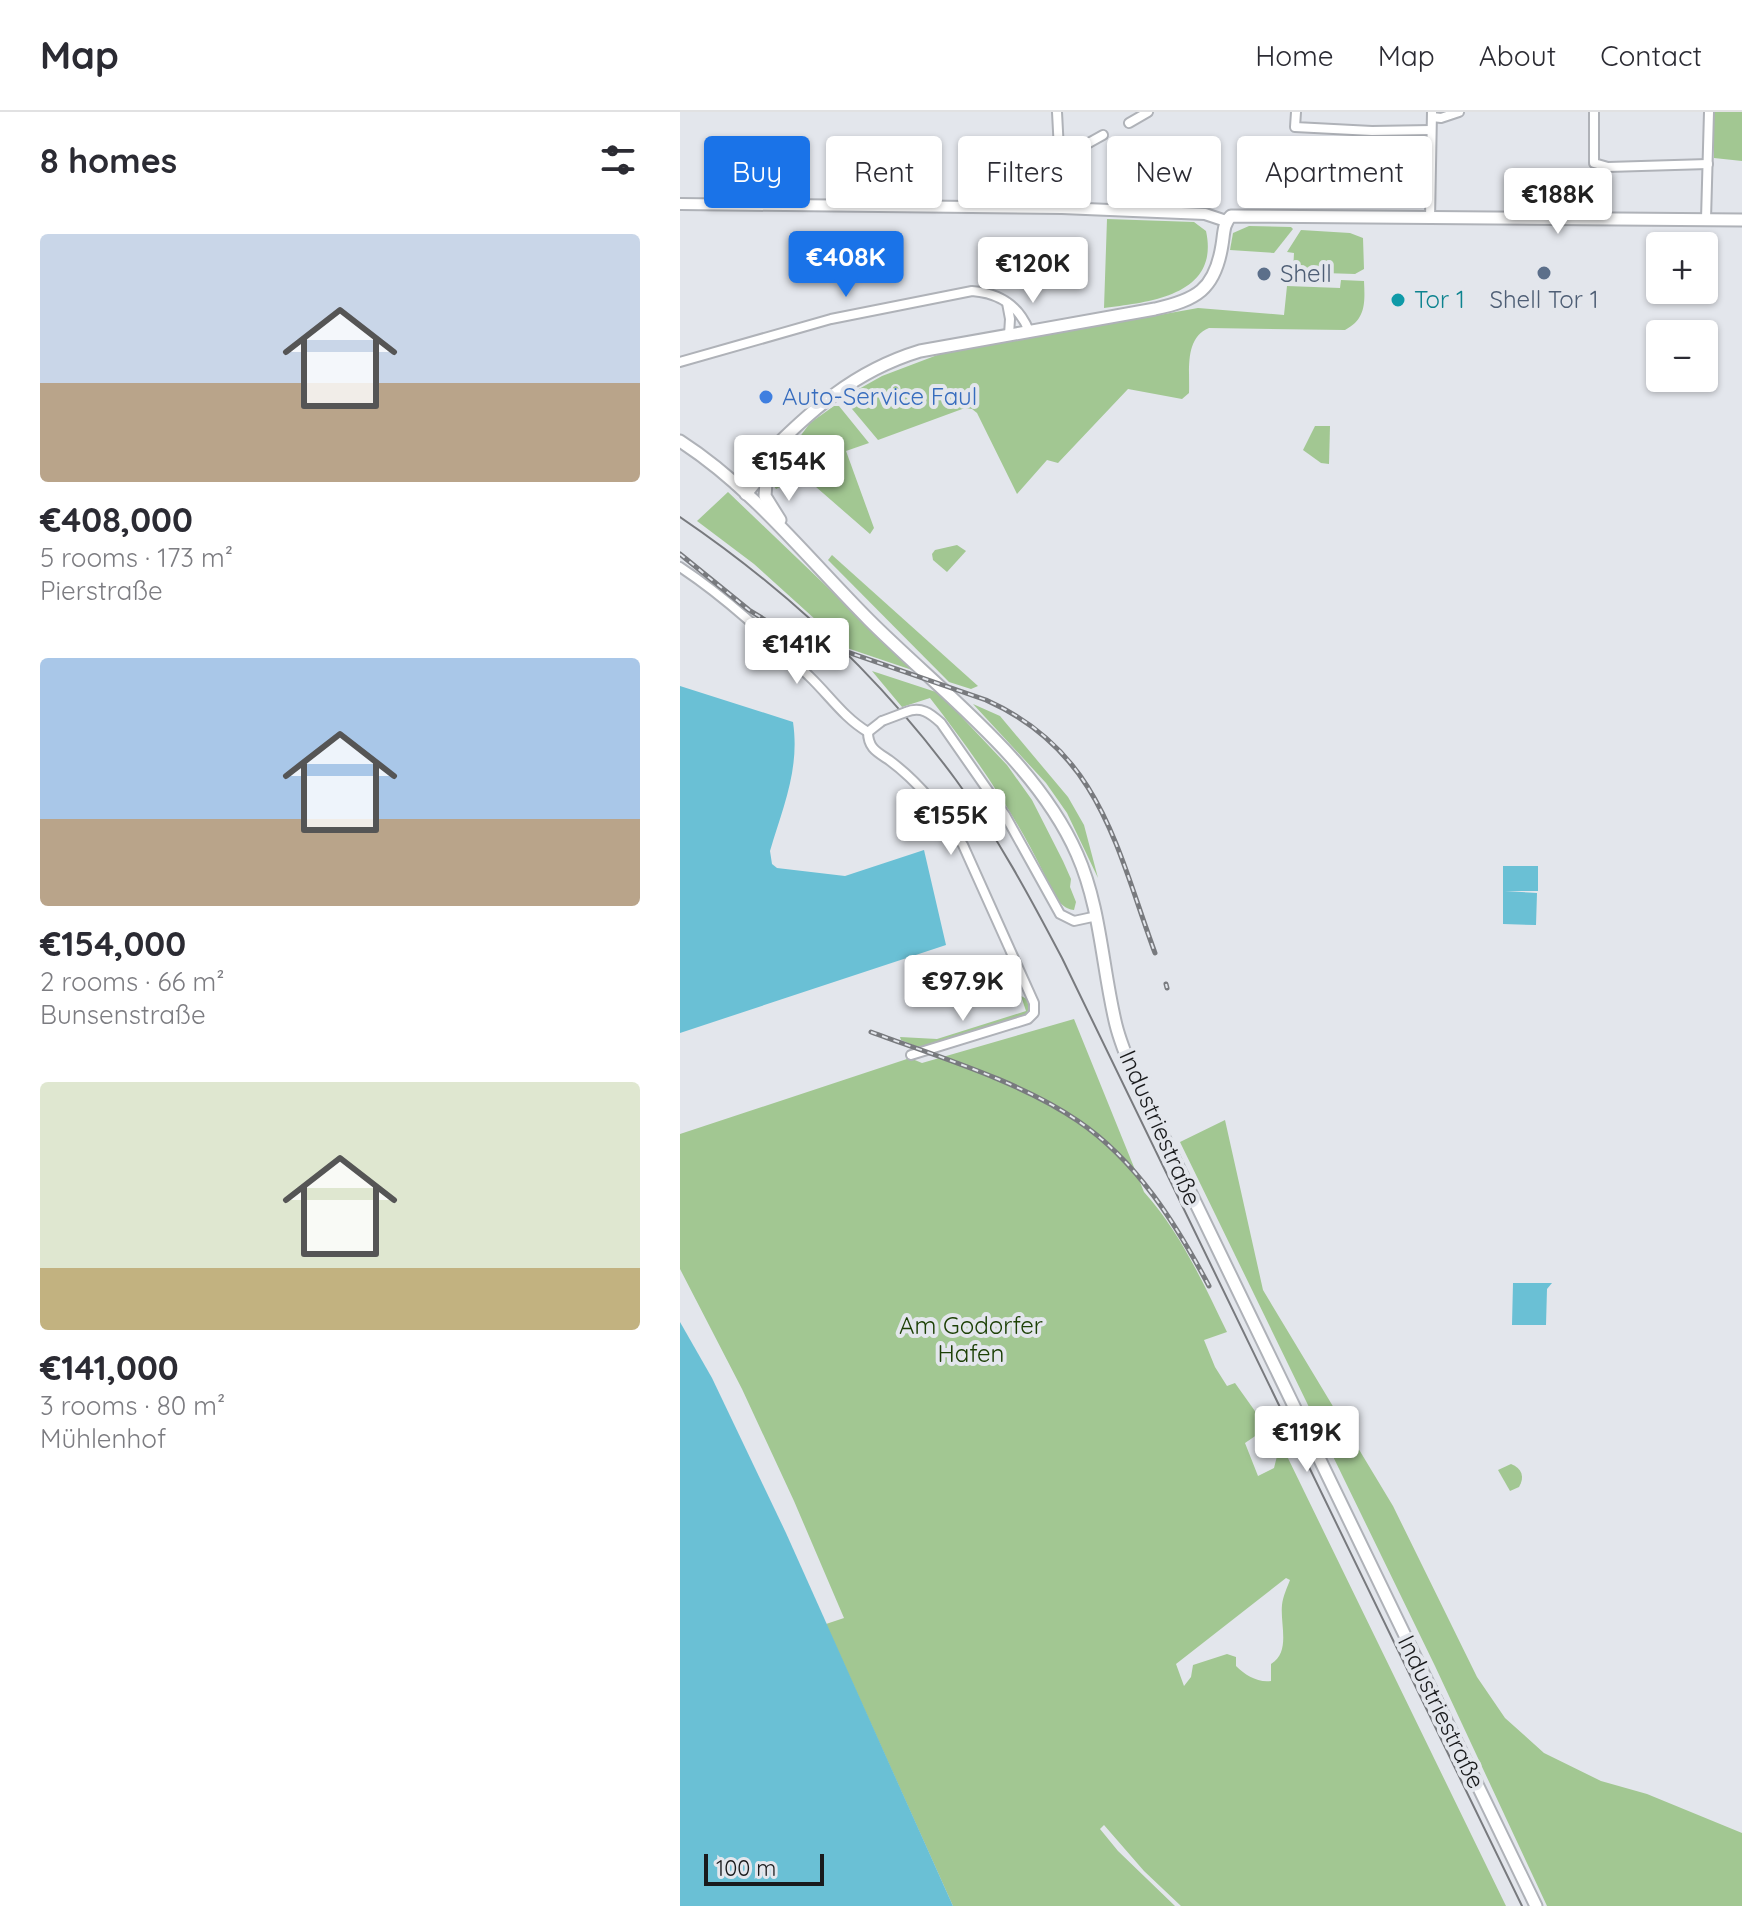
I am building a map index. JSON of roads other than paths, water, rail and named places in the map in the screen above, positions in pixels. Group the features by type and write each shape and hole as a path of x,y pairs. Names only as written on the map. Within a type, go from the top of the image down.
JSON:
{"main road":[{"path":"746,494 812,410 862,374 891,360 920,351 1185,303 1197,296 1215,272 1226,221 1231,216 1742,220"},
{"path":"736,484 793,432"},
{"name":"Industriestraße","path":"680,441 736,484 869,620 1012,758 1055,812 1086,877 1097,916 1116,1026 1137,1082 1536,1906"},
{"path":"767,468 766,502 793,541"}],"street":[{"path":"1057,112 1059,136"},
{"path":"1129,123 1148,112"},
{"path":"1296,112 1295,127 1431,130"},
{"path":"1430,219 1432,114 1441,118 1459,112"},
{"path":"1594,112 1594,163 1608,167 1708,164"},
{"path":"1706,219 1709,112"},
{"path":"1091,142 1103,135"},
{"path":"680,204 958,207"},
{"path":"1062,208 1205,214 1226,221"},
{"path":"680,362 831,319 972,291 994,294 1007,302 1025,321 1029,331"},
{"path":"1007,302 1009,335"},
{"path":"680,567 768,638 813,679 853,723 868,732"},
{"path":"868,732 882,721 906,712 918,709 927,711 941,723 1005,815 1060,914 1074,921 1097,916"},
{"path":"868,732 873,749 930,796 951,825 969,858 1035,1008 1031,1016 1020,1022 911,1055"}],"water":[{"path":"680,686 793,722 792,772 770,851 772,864 777,868 845,876 924,850 946,945 680,1033"},
{"path":"1503,866 1538,866 1538,891 1505,891 1537,893 1536,925 1503,924"},
{"path":"1513,1283 1552,1283 1547,1289 1546,1325 1512,1325"},
{"path":"680,1322 712,1378 786,1533 953,1906 680,1906"}],"tram line":[{"path":"680,517 794,605 863,671 927,742 999,845 1062,958 1522,1906"}],"railway":[{"path":"680,554 749,610 778,628 986,700 1024,721 1055,746 1099,806 1155,953"},
{"path":"1166,984 1167,988"},
{"path":"871,1032 1005,1082 1078,1121 1137,1174 1169,1217 1209,1286"}],"place":[{"name":"Shell Tor 1","path":"1544,273"},
{"name":"Shell","path":"1264,274"},
{"name":"Tor 1","path":"1398,300"},
{"name":"Auto-Service Faul","path":"766,397"}],"park label":[{"name":"Am Godorfer Hafen","path":"971,1340"}]}
